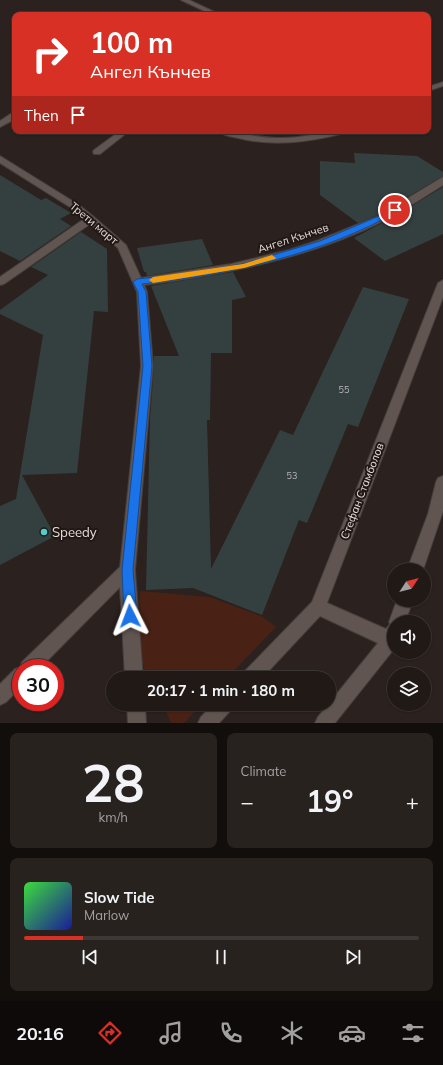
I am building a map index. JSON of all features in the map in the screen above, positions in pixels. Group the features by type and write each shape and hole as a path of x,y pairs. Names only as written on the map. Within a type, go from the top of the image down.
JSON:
{"street":[{"path":"184,0 211,12"},
{"path":"431,88 443,84"},
{"path":"0,125 12,117"},
{"path":"97,152 121,134"},
{"path":"232,134 246,138 269,141 310,138 328,134"},
{"name":"Трети март","path":"0,159 76,207 122,246 142,292 147,366 128,570 134,671"},
{"name":"Ангел Кънчев","path":"137,282 174,278 244,266 322,243 382,218 443,180"},
{"path":"0,282 91,219"},
{"name":"Стефан Стамболов","path":"257,671 318,607 443,283"},
{"path":"418,563 435,514 443,482"},
{"path":"37,659 128,570"},
{"path":"318,607 387,633"},
{"path":"324,723 387,641"},
{"path":"0,696 12,684"},
{"path":"136,711 137,723"},
{"path":"207,723 218,711"}],"shaded area":[{"path":"140,591 210,597 263,617 276,627 234,671 145,671 138,648"},
{"path":"166,711 195,711 184,723 171,723"}],"building":[{"path":"354,153 417,156 443,172 443,176 377,215 358,223 320,195 320,161 355,163"},
{"path":"0,175 41,200 46,198 71,213 60,219 71,226 20,261 0,251"},
{"path":"443,187 443,234 385,261 354,238 393,217"},
{"path":"81,232 107,249 108,312 94,311 77,473 22,475 55,536 0,565 0,506 16,499 43,335 0,314 0,310 48,275 31,267"},
{"path":"202,239 213,265 147,276 146,272 144,272 137,248"},
{"path":"233,272 246,297 232,300 232,353 211,353 210,420 207,420 211,569 280,430 293,435 363,287 409,299 358,427 348,424 307,523 299,520 262,615 193,588 146,590 150,419 154,356 179,356 151,286"}],"slow traffic":[{"path":"153,280 174,278 244,266 272,258"}],"place":[{"name":"Speedy","path":"44,532"}],"route":[{"path":"130,616 128,570 147,366 142,292 137,282 174,278 244,266 322,243 382,218 395,210"}]}
